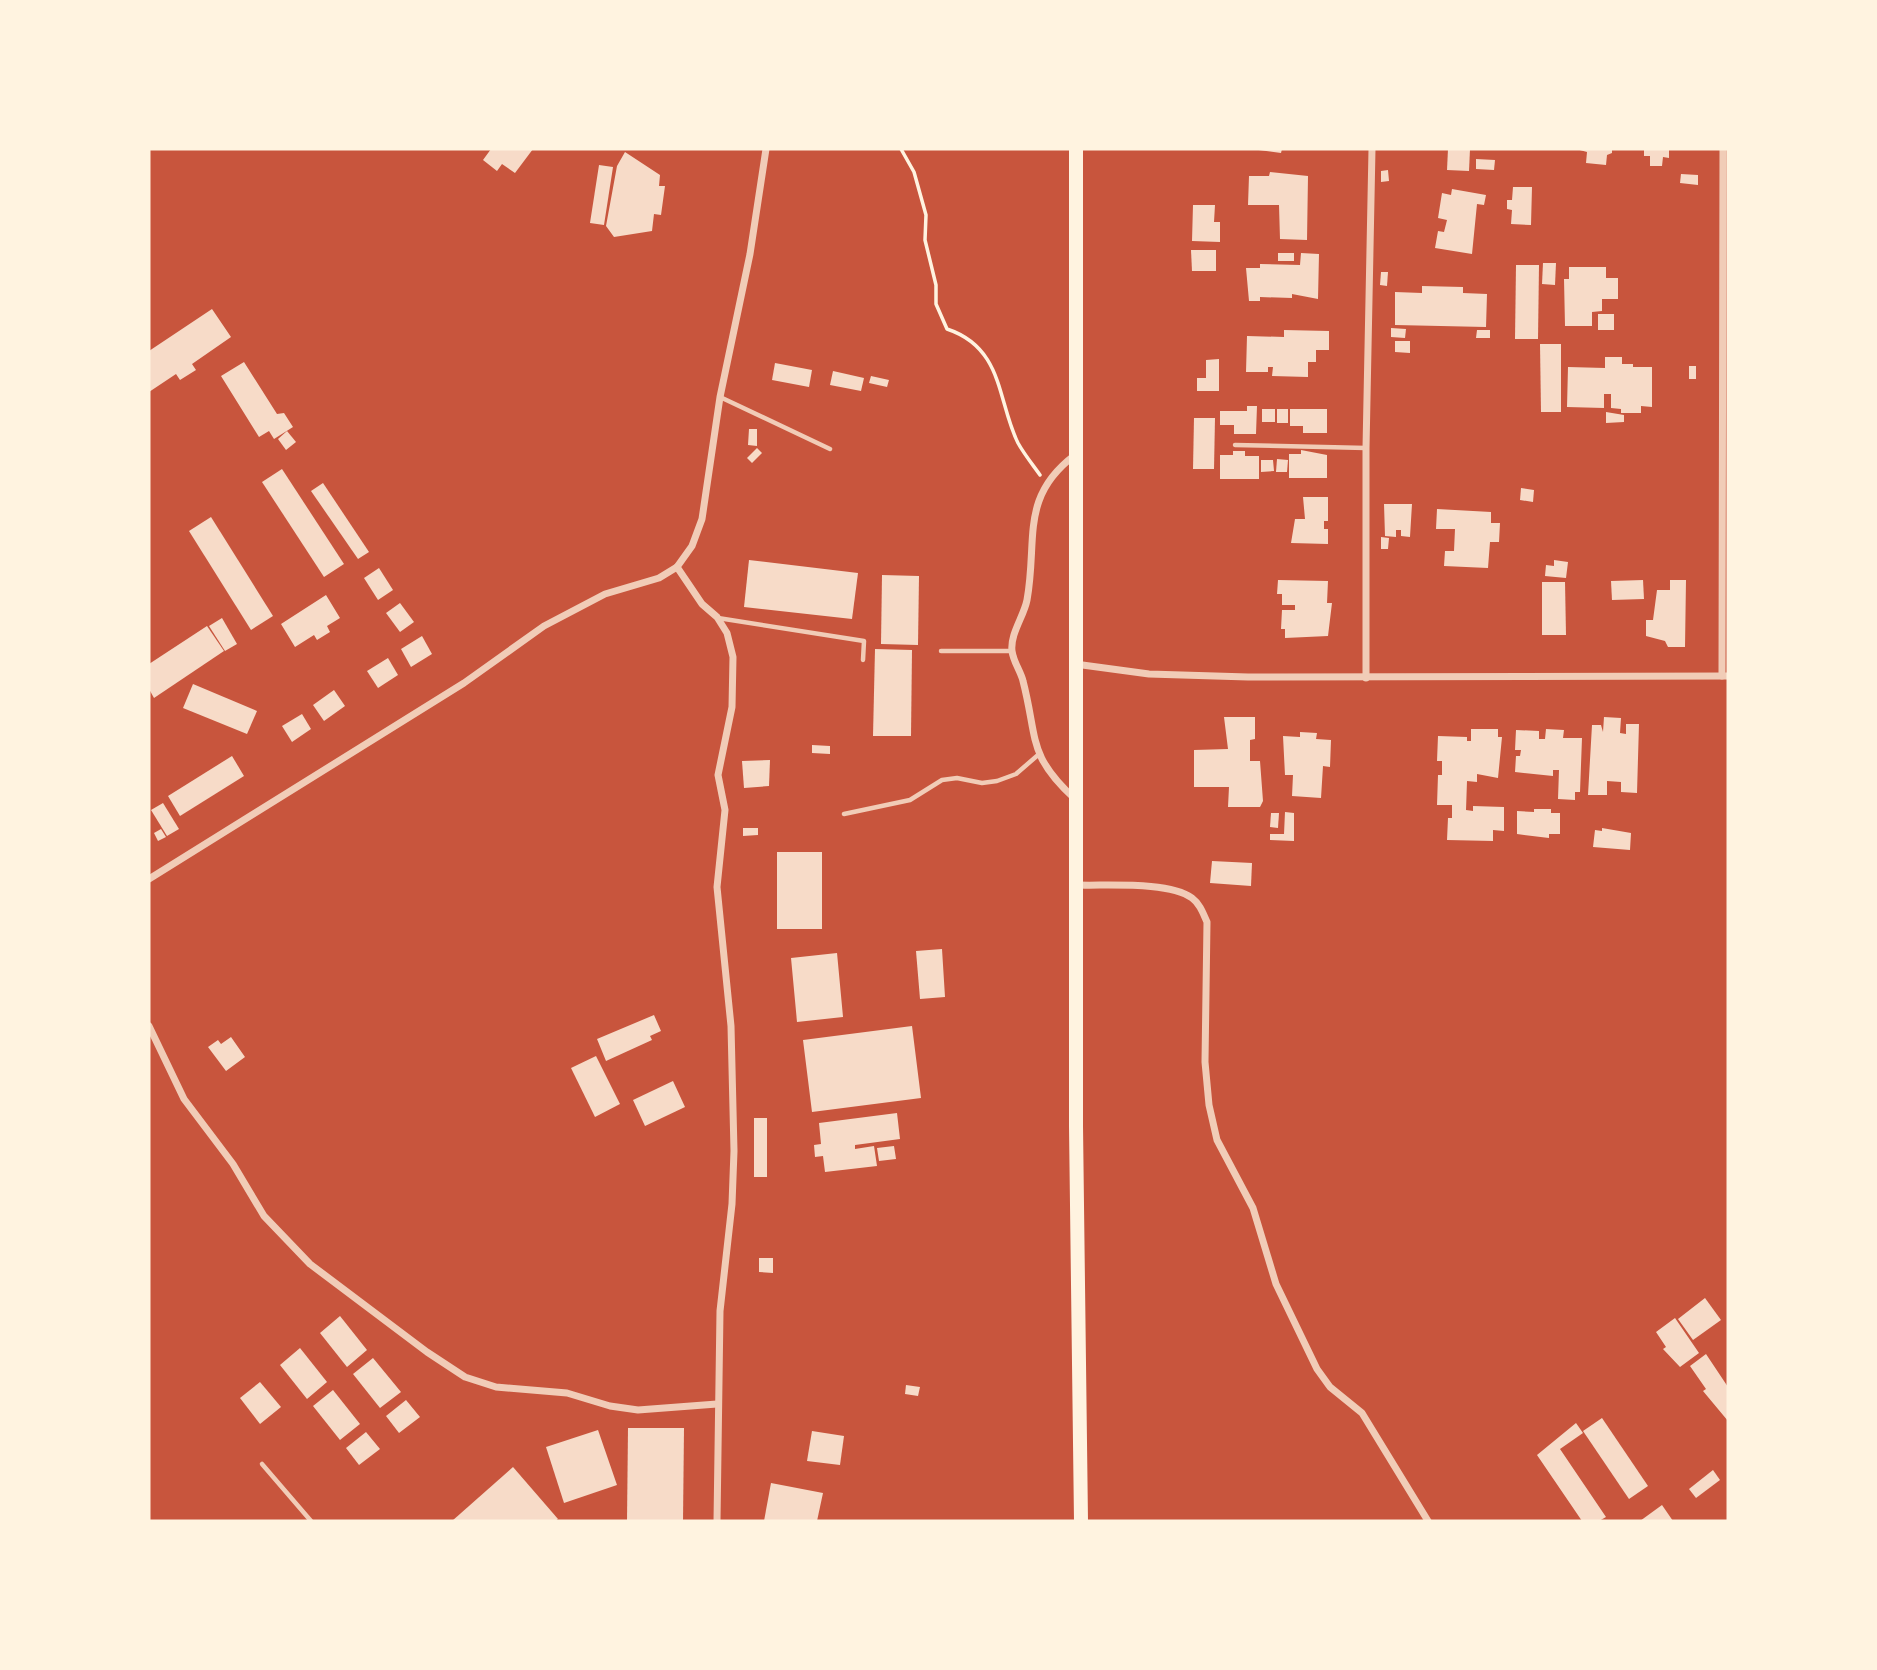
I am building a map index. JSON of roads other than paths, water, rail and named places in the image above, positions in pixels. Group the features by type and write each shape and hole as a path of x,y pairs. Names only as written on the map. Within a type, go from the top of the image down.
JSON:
{"main road":[{"path":"1076,149 1075,664 1081,1521"}],"street":[{"path":"149,879 464,683 544,626 604,594 659,578 677,567 692,546 702,519 720,397 750,254 766,149"},
{"path":"1366,678 1366,448 1371,149"},
{"path":"1075,664 1149,674 1366,678 1725,676 1723,149"},
{"path":"1075,455 1055,470 1045,483 1032,526 1032,567 1026,604 1012,651 1023,678 1038,755 1050,777 1076,800"},
{"path":"677,567 702,604 717,618 727,633 733,657 732,707 718,775 725,810 717,887 731,1026 734,1151 732,1204 720,1311 717,1521"},
{"path":"1077,885 1168,889 1194,899 1202,909 1207,922 1205,1062 1209,1105 1217,1140 1253,1208 1276,1284 1317,1369 1330,1387 1363,1413 1428,1521"},
{"path":"149,1026 184,1099 233,1164 264,1216 310,1264 426,1352 465,1377 496,1387 567,1393 610,1406 638,1410 717,1404"}],"lane":[{"path":"720,397 830,449"},
{"path":"1235,445 1366,448"},
{"path":"717,618 864,641 863,660"},
{"path":"941,651 1012,651"},
{"path":"844,814 910,800 942,780 957,778 982,783 997,782 1016,774 1038,755"},
{"path":"262,1464 311,1521"}]}
